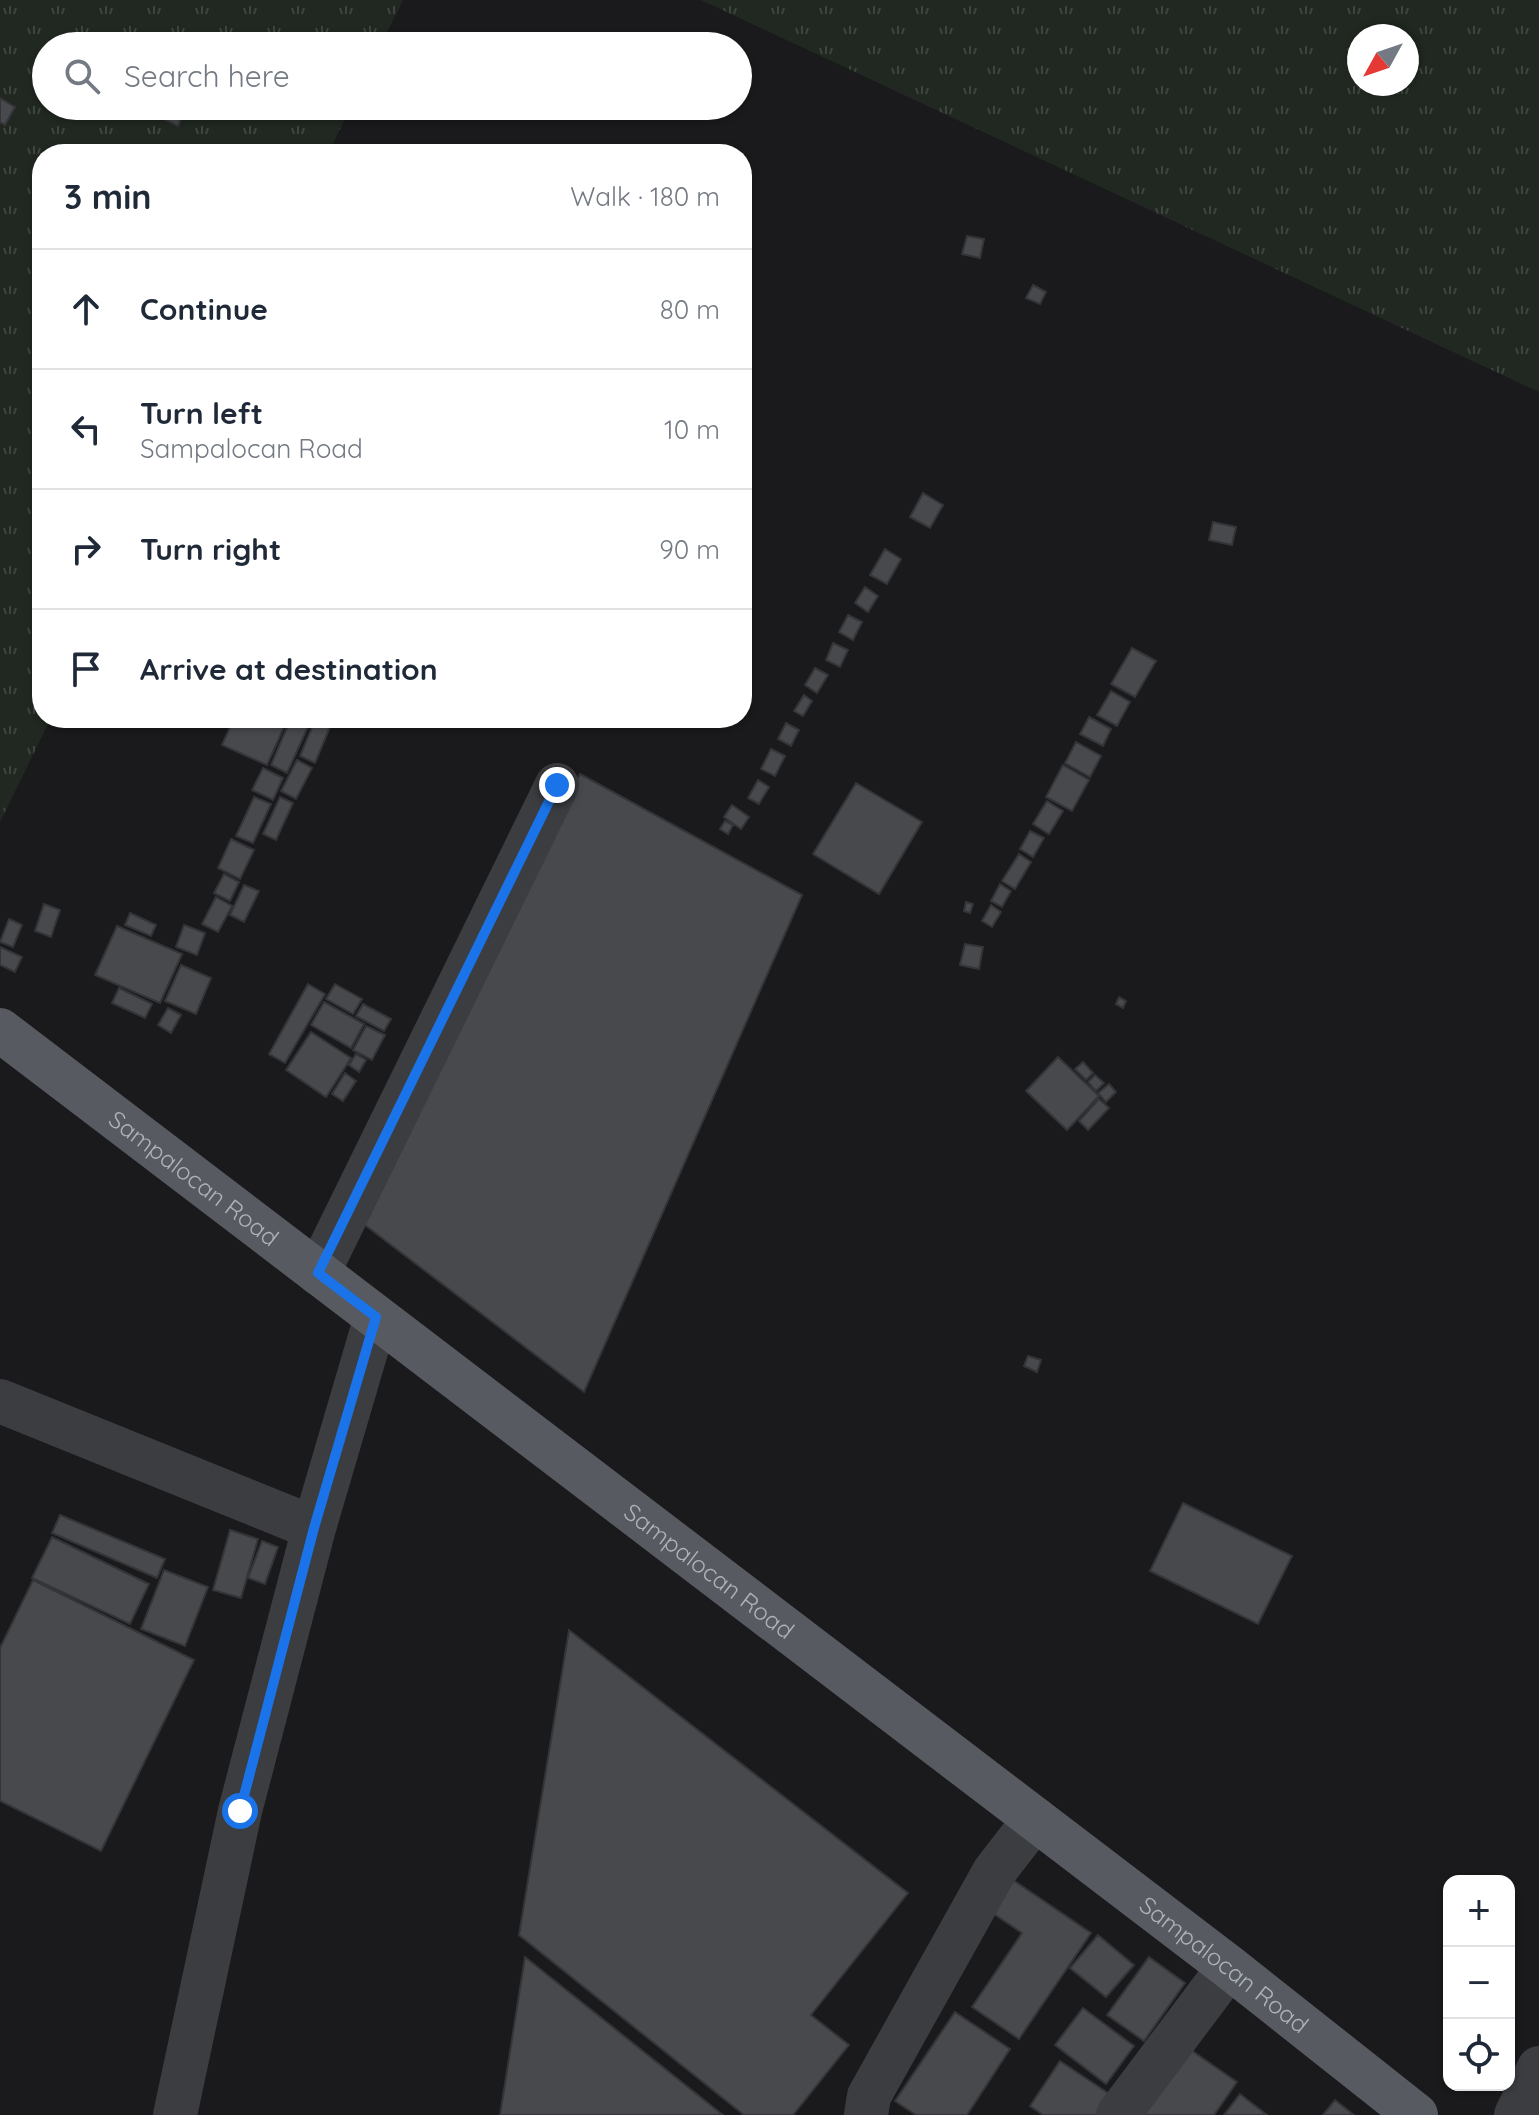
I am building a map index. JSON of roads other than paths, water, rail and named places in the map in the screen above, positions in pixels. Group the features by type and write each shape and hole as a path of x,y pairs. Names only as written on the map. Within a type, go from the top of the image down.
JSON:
{"main road":[{"name":"Sampalocan Road","path":"0,1030 1229,1967 1416,2115"}],"street":[{"path":"318,1273 557,785"},
{"path":"175,2115 240,1811 314,1528 376,1317"},
{"path":"0,1401 314,1528"},
{"path":"866,2115 869,2096 994,1872 1035,1819"},
{"path":"1118,2115 1229,1967"},
{"path":"1516,2115 1539,2068"}]}
